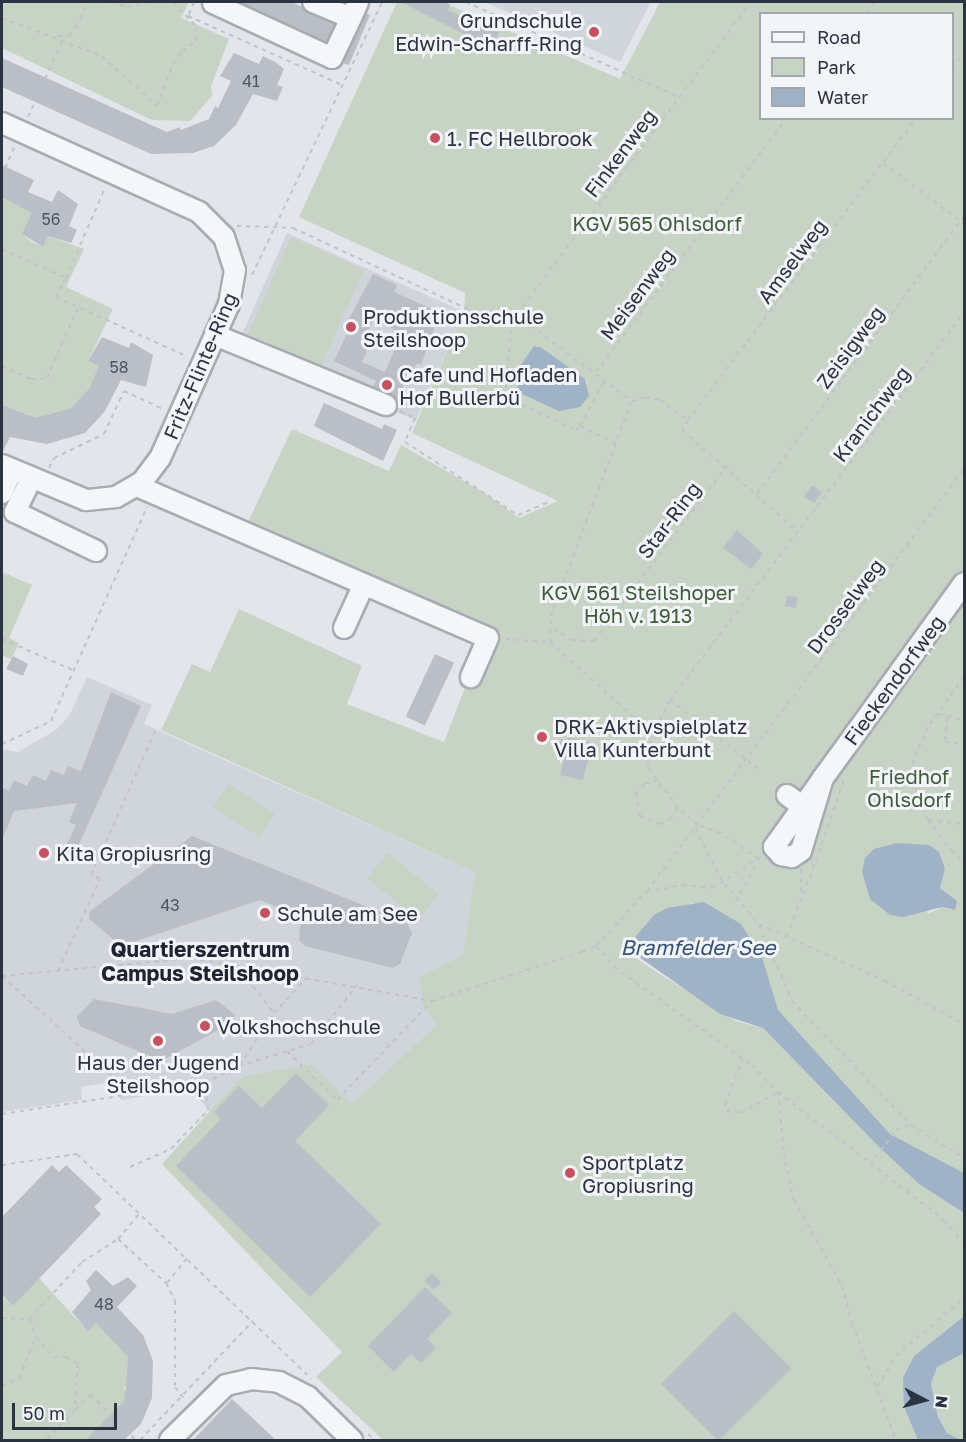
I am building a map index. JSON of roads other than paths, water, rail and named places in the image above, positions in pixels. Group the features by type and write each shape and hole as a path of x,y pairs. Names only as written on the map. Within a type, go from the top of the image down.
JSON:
{"street":[{"path":"203,2 332,58 355,10 314,2"},
{"name":"Fritz-Flinte-Ring","path":"2,123 199,212 216,225 231,249 235,277 232,298 156,465 137,486 116,497 94,500 72,497 7,468"},
{"path":"215,334 386,405"},
{"path":"2,493 7,468"},
{"path":"36,481 15,512 96,551"},
{"path":"137,486 488,638 471,677"},
{"name":"Fieckendorfweg","path":"816,779 801,851 788,858 767,853 795,801 816,779 964,583"},
{"path":"344,628 364,584"},
{"path":"170,1440 226,1385 251,1379 279,1382 308,1397 359,1436"}],"water":[{"path":"534,346 542,348 585,379 589,396 580,407 559,411 522,394 517,386 520,366"},
{"path":"897,843 929,845 939,852 945,869 940,888 957,901 955,910 942,907 903,917 890,915 870,899 862,872 865,858 874,849"},
{"name":"Bramfelder See","path":"704,902 741,924 762,957 778,1010 890,1134 964,1173 964,1213 919,1184 880,1148 763,1028 720,1014 632,952 636,936 654,915 667,908"},
{"path":"964,1316 964,1353 937,1367 931,1384 938,1417 947,1433 961,1440 918,1440 904,1407 903,1378 914,1356"}],"place":[{"name":"Grundschule Edwin-Scharff-Ring","path":"594,32"},
{"name":"1. FC Hellbrook","path":"435,138"},
{"name":"Produktionsschule Steilshoop","path":"351,327"},
{"name":"Cafe und Hofladen Hof Bullerbü","path":"387,385"},
{"name":"DRK-Aktivspielplatz Villa Kunterbunt","path":"542,737"},
{"name":"Kita Gropiusring","path":"44,853"},
{"name":"Schule am See","path":"265,913"},
{"name":"Volkshochschule","path":"205,1026"},
{"name":"Haus der Jugend Steilshoop","path":"158,1041"},
{"name":"Sportplatz Gropiusring","path":"570,1173"}],"district":[{"name":"Quartierszentrum Campus Steilshoop","path":"200,961"}],"park label":[{"name":"KGV 565 Ohlsdorf","path":"657,223"},
{"name":"KGV 561 Steilshoper Höh v. 1913","path":"638,604"},
{"name":"Friedhof Ohlsdorf","path":"909,788"}]}
